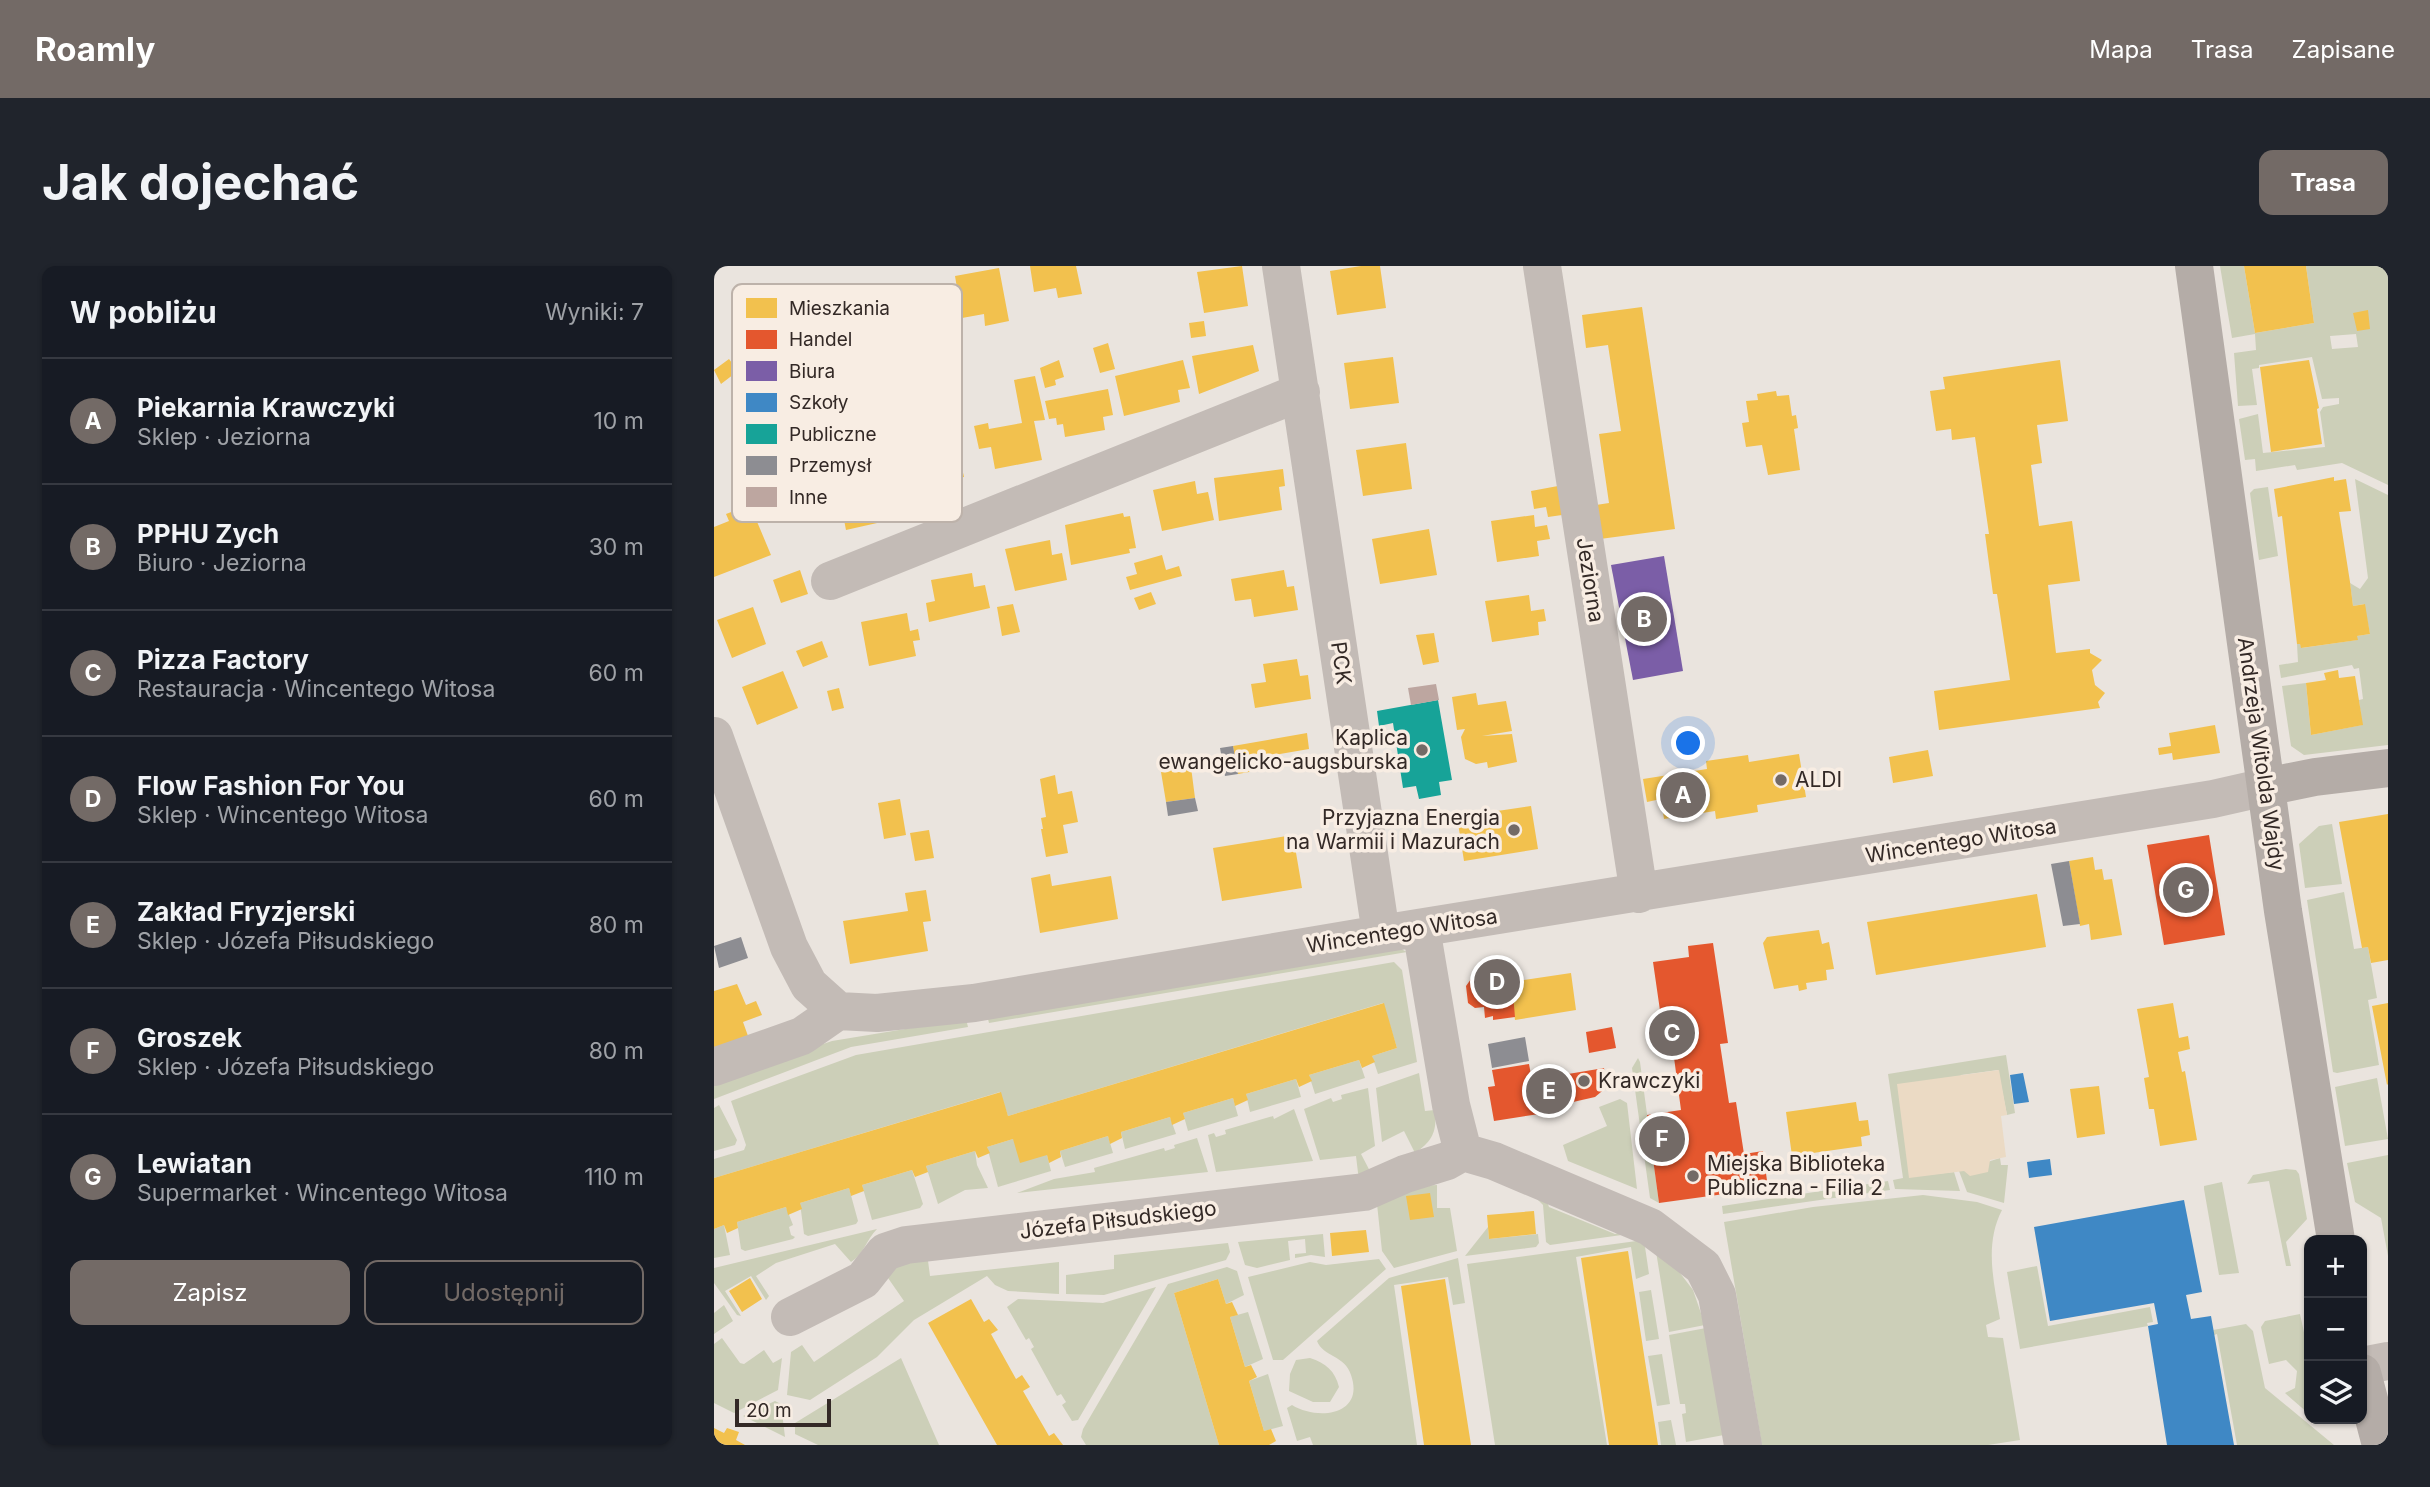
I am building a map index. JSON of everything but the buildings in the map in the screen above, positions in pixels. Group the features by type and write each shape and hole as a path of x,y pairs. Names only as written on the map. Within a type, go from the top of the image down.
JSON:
{"street":[{"name":"PCK","path":"1281,266 1381,934"},
{"name":"Jeziorna","path":"1542,266 1639,894"},
{"name":"Andrzeja Witolda Wajdy","path":"2194,266 2266,787 2320,1154 2335,1235"},
{"path":"830,582 1300,392"},
{"path":"714,736 789,947 809,985 838,1011 802,1036 714,1068"},
{"path":"2266,787 2315,777 2388,768"},
{"name":"Wincentego Witosa","path":"838,1011 915,1011 974,1003 1381,934 2214,800 2266,787"},
{"path":"1421,928 1451,1105 1462,1153 1494,1161 1650,1227 1703,1267 1717,1295 1742,1445"},
{"name":"Józefa Piłsudskiego","path":"790,1318 863,1279 885,1252 906,1245 1364,1192 1462,1153"},
{"path":"2367,1365 2388,1361"},
{"path":"2367,1392 2381,1445"}],"green space":[{"path":"2220,266 2244,266 2255,333 2314,323 2306,266 2388,266 2388,485 2342,463 2297,470 2295,465 2256,471 2255,459 2245,460 2239,419 2258,414 2263,453 2325,447 2320,412 2323,407 2339,404 2339,398 2322,399 2312,357 2259,365 2259,368 2252,369 2257,405 2238,406 2234,353 2256,350 2255,334 2232,338","holes":["2356,334 2358,347 2332,349 2330,336"]},
{"path":"2355,479 2388,495 2388,745 2304,755 2291,746 2282,686 2306,683 2311,735 2362,725 2359,700 2363,699 2359,668 2354,669 2352,665 2281,678 2279,665 2298,662 2297,644 2302,648 2357,640 2357,636 2370,634 2364,604 2353,606 2350,583 2360,589 2368,578"},
{"path":"2268,487 2278,556 2259,560 2250,493 2254,489"},
{"path":"2332,824 2342,884 2305,888 2299,844 2319,826"},
{"path":"2344,892 2354,949 2368,947 2377,998 2368,1000 2379,1065 2337,1073 2333,1072 2307,900"},
{"path":"1399,948 1407,952 989,1023 987,1015"},
{"path":"1394,962 1402,970 1417,1062 1378,1074 1372,1056 1397,1048 1383,1003 1008,1116 1000,1092 714,1178 714,1159 744,1150 746,1145 731,1101 856,1055"},
{"path":"966,1019 968,1027 851,1047 714,1099 714,1081 832,1041"},
{"path":"2006,1055 2015,1113 2007,1115 1998,1070 1961,1075 1909,1177 1954,1172 1960,1191 1895,1189 1893,1180 1903,1178 1888,1074"},
{"path":"1638,1058 1659,1203 1650,1198 1632,1068"},
{"path":"1359,1060 1365,1078 1315,1094 1309,1075"},
{"path":"1419,1073 1425,1111 1435,1110 1435,1124 1430,1140 1415,1153 1404,1131 1382,1142 1376,1088"},
{"path":"2377,1078 2388,1139 2345,1146 2335,1087"},
{"path":"1296,1079 1301,1097 1250,1112 1246,1094"},
{"path":"1368,1088 1375,1146 1361,1154 1372,1175 1359,1181 1356,1156 1320,1160 1304,1109 1331,1098 1333,1102 1342,1099 1341,1095"},
{"path":"1233,1098 1238,1116 1188,1131 1183,1113"},
{"path":"1620,1099 1627,1103 1637,1189 1568,1161 1563,1145 1607,1126 1599,1107"},
{"path":"719,1105 737,1140 735,1145 714,1151 714,1108"},
{"path":"1294,1109 1313,1161 1216,1172 1208,1135 1214,1133 1216,1137 1226,1134 1225,1130 1273,1116 1274,1119"},
{"path":"1170,1117 1176,1134 1125,1149 1121,1132"},
{"path":"1108,1136 1113,1153 1065,1167 1060,1151"},
{"path":"1197,1138 1208,1172 1017,1193 1054,1179 1095,1172 1094,1168 1164,1148 1165,1151 1175,1148 1174,1145"},
{"path":"1013,1139 1047,1155 1051,1171 998,1187 987,1147"},
{"path":"975,1151 977,1165 988,1188 965,1190 938,1204 926,1166"},
{"path":"2388,1155 2388,1256 2381,1218 2355,1202 2347,1163"},
{"path":"2000,1158 2001,1165 2008,1165 2004,1203 1967,1192 1959,1171"},
{"path":"2286,1169 2296,1170 2299,1174 2307,1219 2286,1242 2291,1266 2286,1266 2269,1181 2247,1184 2253,1175"},
{"path":"912,1170 923,1204 920,1208 872,1220 862,1185"},
{"path":"1888,1181 1890,1190 1723,1214 1722,1206"},
{"path":"2222,1182 2239,1273 2219,1275 2204,1186"},
{"path":"1437,1185 1437,1208 1450,1208 1457,1251 1394,1268 1382,1251 1377,1204 1418,1186"},
{"path":"849,1188 858,1221 856,1224 808,1236 804,1234 800,1203"},
{"path":"1544,1193 1549,1207 1615,1234 1633,1228 1643,1232 1550,1245 1546,1242 1543,1205 1535,1197"},
{"path":"1923,1195 1977,1202 2002,1210 1996,1223 1992,1250 1993,1277 2000,1319 1986,1325 1988,1337 2003,1338 2020,1440 1988,1445 1762,1445 1724,1222 1813,1207"},
{"path":"786,1207 793,1225 789,1227 791,1235 795,1237 793,1239 745,1251 741,1249 737,1222"},
{"path":"724,1225 730,1255 714,1258 714,1229"},
{"path":"1488,1227 1489,1239 1538,1234 1539,1243 1536,1247 1465,1256"},
{"path":"877,1229 851,1262 835,1244 776,1263 756,1276 769,1296 766,1300 751,1276 725,1291 741,1316 737,1315 714,1283 714,1268"},
{"path":"1323,1234 1325,1257 1311,1255 1295,1258 1295,1254 1306,1253 1305,1239 1288,1241 1290,1260 1257,1268 1245,1265 1238,1242"},
{"path":"1654,1239 1693,1290 1705,1325 1669,1332"},
{"path":"1644,1240 1649,1274 1636,1279 1631,1247 1576,1257 1607,1445 1495,1445 1467,1264"},
{"path":"1228,1243 1230,1252 1226,1260 1104,1295 1066,1294 1066,1275 1114,1269 1114,1255"},
{"path":"927,1253 930,1276 1059,1262 1059,1294 1008,1291 995,1285 987,1276 914,1320 877,1357 810,1400 787,1395 791,1352 802,1345 814,1362 904,1301 888,1278 888,1270"},
{"path":"1458,1258 1465,1303 1453,1305 1448,1277 1394,1285 1417,1445 1313,1445 1310,1437 1297,1441 1287,1408 1292,1405 1314,1413 1336,1411 1351,1399 1354,1388 1348,1368 1324,1350 1317,1341 1389,1278"},
{"path":"1379,1259 1386,1269 1283,1360 1273,1360 1248,1277 1310,1262 1326,1265"},
{"path":"2037,1266 2048,1326 2150,1307 2153,1322 2147,1323 2148,1326 2020,1349 2007,1272"},
{"path":"1227,1267 1237,1271 1244,1295 1226,1304 1218,1279 1174,1293 1219,1445 1086,1445 1081,1437 1083,1429 1168,1284"},
{"path":"1156,1287 1078,1420 1072,1421 1062,1405 1066,1402 1061,1394 1057,1396 1031,1349 1034,1347 1029,1338 1026,1340 1007,1307 1018,1299 1103,1303"},
{"path":"1651,1290 1659,1339 1646,1341 1639,1292"},
{"path":"724,1305 733,1321 714,1334 714,1313"},
{"path":"1248,1312 1263,1359 1245,1367 1230,1317"},
{"path":"2300,1314 2304,1332 2304,1410 2285,1393 2295,1388 2297,1371 2286,1360 2269,1364 2261,1327 2265,1321"},
{"path":"2246,1324 2253,1331 2265,1388 2304,1420 2304,1424 2309,1424 2334,1445 2237,1445 2217,1334 2214,1335 2213,1330"},
{"path":"1706,1328 1724,1435 1686,1442 1682,1414 1686,1413 1685,1404 1680,1404 1669,1335"},
{"path":"722,1338 740,1363 744,1364 764,1350 773,1363 782,1358 778,1390 734,1413 714,1403 714,1344"},
{"path":"1662,1354 1670,1404 1657,1406 1648,1356"},
{"path":"901,1358 939,1445 818,1445 795,1434 795,1423"},
{"path":"1310,1358 1321,1362 1335,1376 1339,1387 1330,1402 1313,1402 1289,1391 1290,1374 1296,1360"},
{"path":"1268,1374 1283,1426 1264,1431 1249,1381"},
{"path":"775,1401 781,1404 785,1437 743,1416"},
{"path":"1671,1420 1676,1445 1661,1445 1658,1422"}],"sand":[{"path":"1999,1070 2007,1115 2001,1116 2006,1157 1990,1160 1988,1172 1970,1176 1964,1171 1909,1178 1897,1084"}],"place":[{"name":"PPHU Zych","path":"1644,619"},
{"name":"Kaplica ewangelicko-augsburska","path":"1422,750"},
{"name":"ALDI","path":"1781,780"},
{"name":"Piekarnia Krawczyki","path":"1683,795"},
{"name":"Przyjazna Energia na Warmii i Mazurach","path":"1514,830"},
{"name":"Lewiatan","path":"2186,890"},
{"name":"Flow Fashion For You","path":"1497,982"},
{"name":"Pizza Factory","path":"1672,1033"},
{"name":"Krawczyki","path":"1584,1081"},
{"name":"Zakład Fryzjerski","path":"1549,1091"},
{"name":"Groszek","path":"1662,1139"},
{"name":"Miejska Biblioteka Publiczna - Filia 2","path":"1693,1176"}]}
